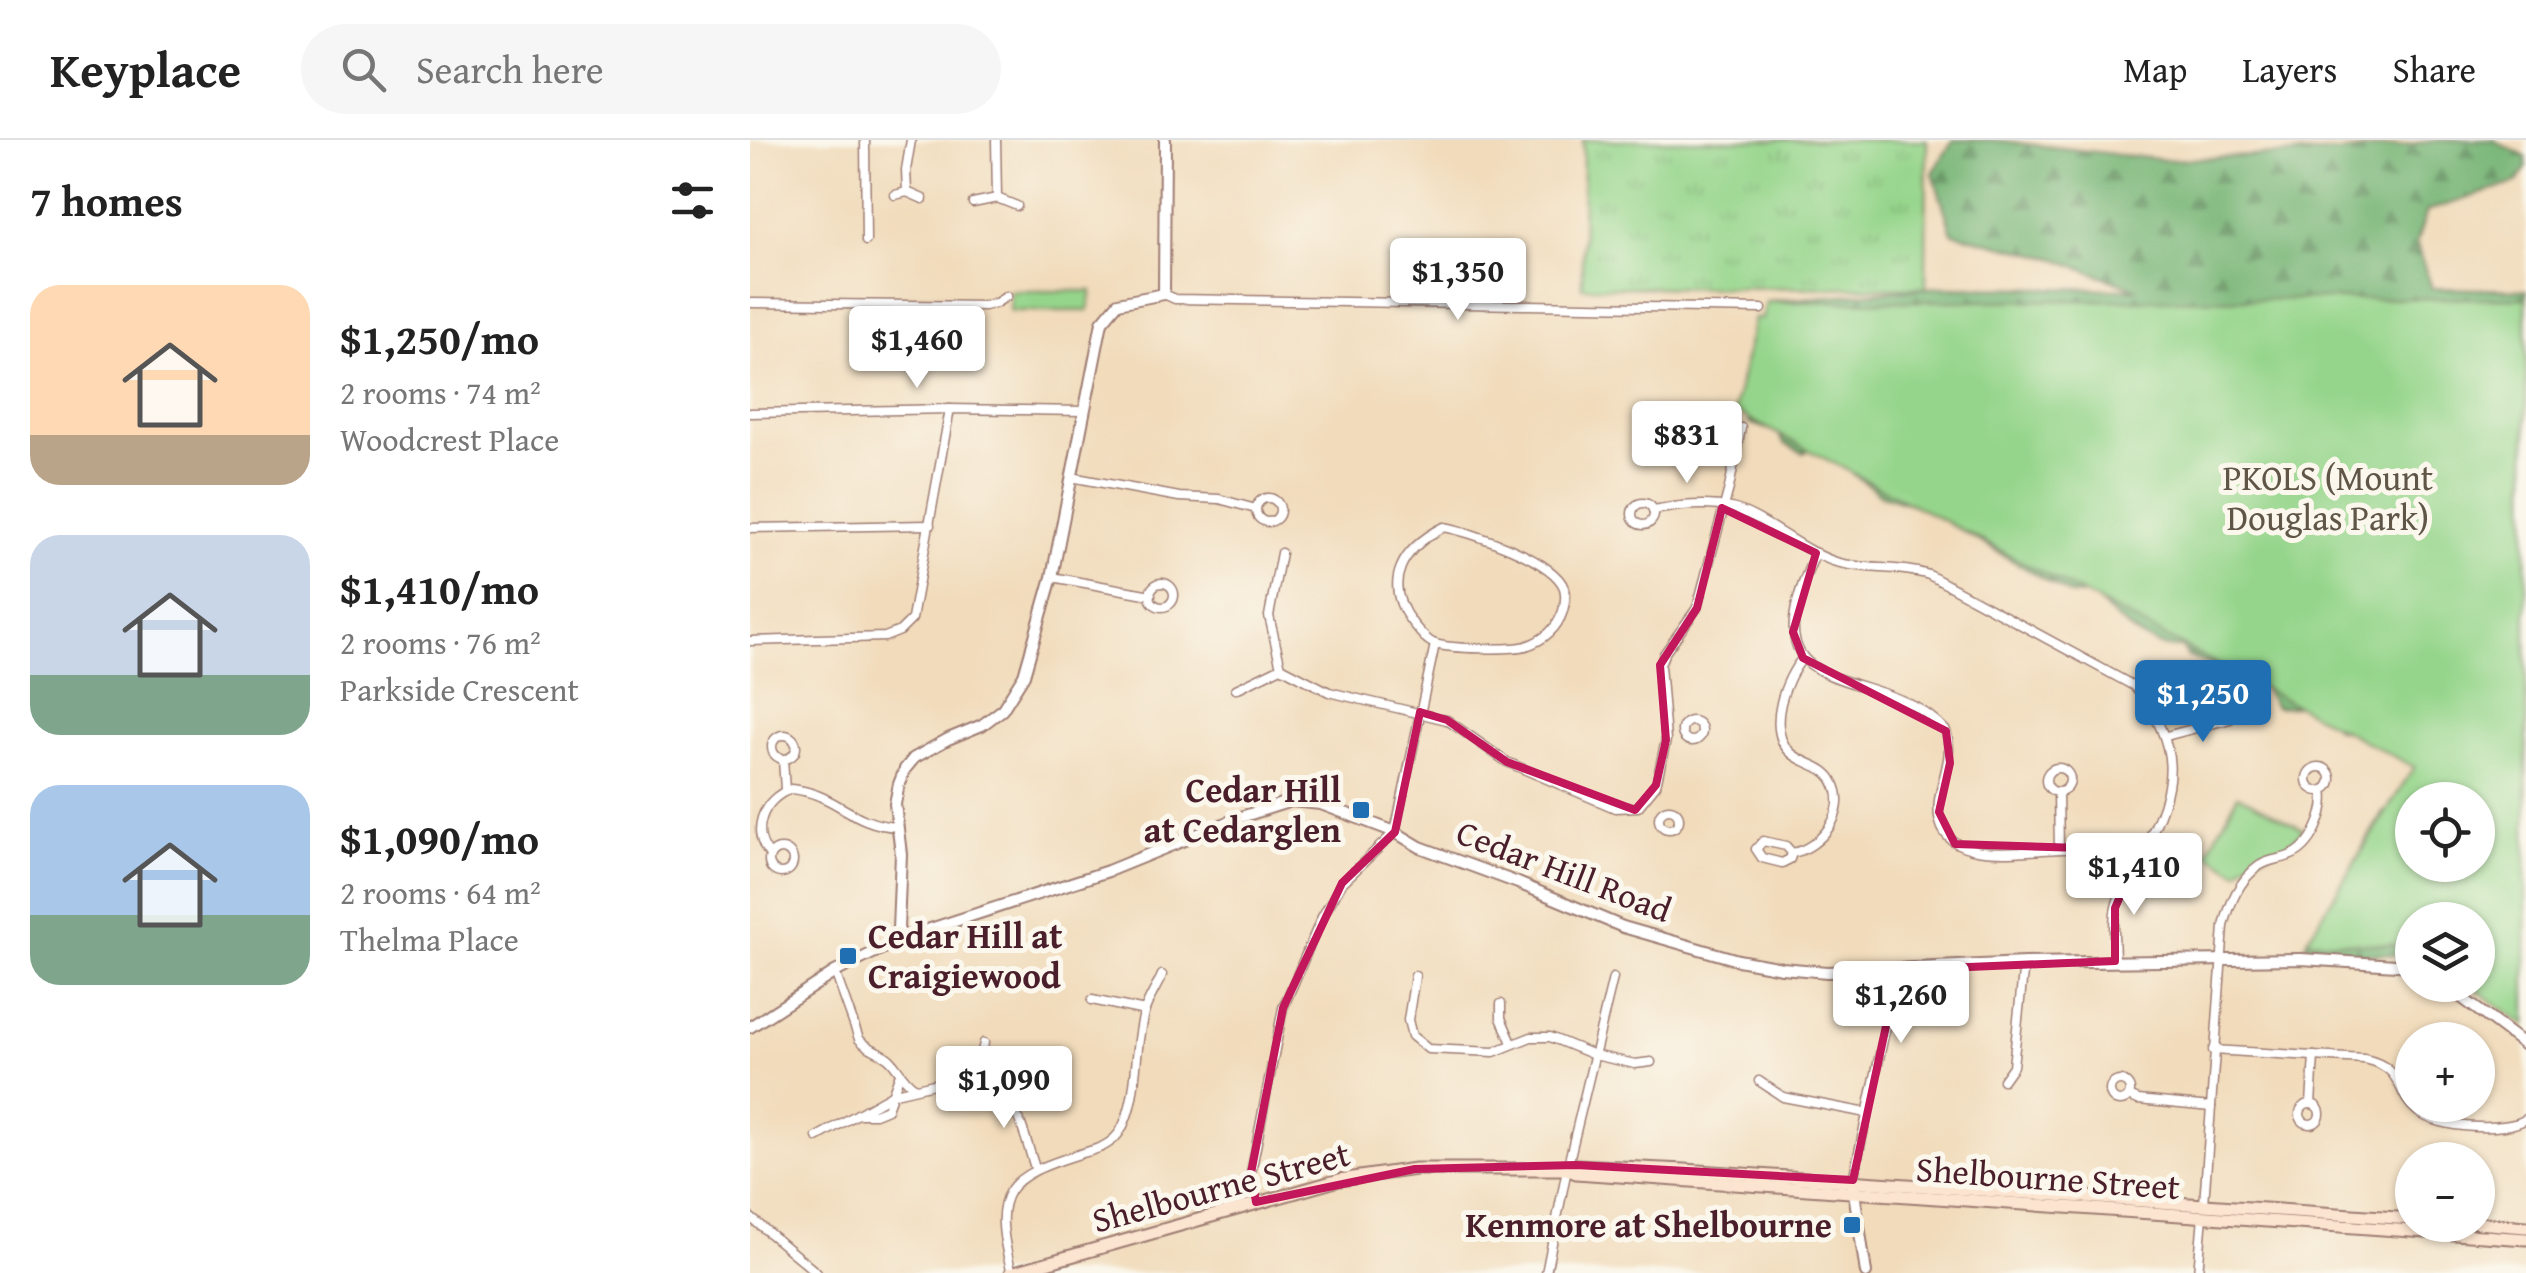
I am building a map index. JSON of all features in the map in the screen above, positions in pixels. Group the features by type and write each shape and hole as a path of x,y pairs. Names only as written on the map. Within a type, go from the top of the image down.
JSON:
{"main road":[{"name":"Shelbourne Street","path":"1012,1273 1256,1202 1381,1172 1459,1168 1567,1168 1574,1173 1853,1186 2203,1210 2526,1239"},
{"name":"Shelbourne Street","path":"2203,1210 2395,1218"},
{"path":"2495,1224 2526,1227"}],"street":[{"path":"865,140 866,241"},
{"path":"907,192 911,140"},
{"path":"996,140 997,198"},
{"path":"1164,294 1165,140"},
{"path":"896,195 907,192 923,199"},
{"path":"973,203 997,198 1017,206"},
{"path":"903,938 898,929 898,784 914,758 982,726 1009,702 1024,676 1052,578 1102,322 1118,304 1164,294 1175,299 1762,309"},
{"path":"750,303 984,306 1007,296"},
{"path":"750,641 885,637 900,631 912,619 950,409"},
{"path":"750,413 1083,411"},
{"path":"1281,667 1329,692 1448,720 1508,762 1615,808 1630,809 1645,801 1656,785 1666,730 1660,664 1696,608 1741,428"},
{"path":"1071,477 1256,508"},
{"path":"1653,510 1691,504 1729,507 1849,566 1912,569 2134,686 2166,736 2171,772 2161,817 2115,908 2115,961"},
{"path":"750,528 930,525"},
{"path":"1444,527 1472,532 1549,570 1564,587 1565,604 1559,622 1541,641 1514,650 1435,644 1420,634 1404,612 1397,591 1400,569 1408,552 1444,527"},
{"path":"1281,553 1270,616 1281,667"},
{"path":"1816,553 1804,577 1793,643 1803,658 1819,669 1928,715 1946,730 1950,763 1939,812 1940,824 1955,844 1977,851 2090,850 2131,871"},
{"path":"1052,578 1150,595"},
{"path":"1256,1202 1251,1173 1283,1008 1322,917 1342,883 1395,832 1435,644"},
{"path":"1792,853 1812,847 1828,832 1837,800 1834,782 1828,774 1790,752 1780,731 1786,688 1803,658"},
{"path":"1236,689 1281,667"},
{"path":"2166,736 2230,719"},
{"path":"1666,730 1682,730"},
{"path":"783,759 784,790"},
{"path":"770,856 758,839 756,822 767,803 784,790 812,792 862,821 898,827"},
{"path":"2198,1273 2224,926 2245,878 2260,865 2299,851 2323,815 2323,790"},
{"path":"2058,792 2059,849"},
{"name":"Cedar Hill Road","path":"750,1027 835,972 903,938 1108,872 1279,803 1304,801 1395,832 1420,847 1623,927 1782,968 1827,972 2024,963 2301,959 2395,965"},
{"path":"1645,801 1661,813"},
{"path":"2003,1080 2014,1066 2024,963"},
{"path":"1866,1273 1853,1186 1898,970"},
{"path":"835,972 859,1040 892,1061 899,1076 914,1088"},
{"path":"1012,1273 1001,1230 1006,1202 1016,1180 1035,1168 1105,1147 1119,1134 1126,1116 1145,1011 1162,975"},
{"path":"1415,976 1408,1020 1412,1036 1428,1049 1494,1052 1531,1037 1550,1037 1594,1055 1635,1064 1652,1062"},
{"path":"1546,1273 1613,978"},
{"path":"1092,1000 1145,1011"},
{"path":"2468,1002 2526,1046"},
{"path":"1501,1004 1501,1018 1512,1043"},
{"path":"974,1089 984,1043"},
{"path":"2213,1050 2364,1059 2381,1064 2400,1081 2414,1109 2428,1118 2501,1129 2526,1119"},
{"path":"2311,1104 2314,1056"},
{"path":"895,1093 899,1076"},
{"path":"1759,1082 1784,1097 1867,1113"},
{"path":"816,1138 895,1093 942,1084 998,1094 1018,1112 1035,1168"},
{"path":"2129,1096 2211,1107"},
{"path":"750,1217 817,1273"}],"highlighted area":[{"path":"1722,508 1816,553 1793,632 1803,658 1946,731 1950,763 1939,812 1955,844 2081,848 2131,871 2115,908 2115,961 1898,970 1853,1180 1576,1165 1415,1169 1256,1202 1251,1173 1283,1008 1342,883 1395,832 1420,712 1447,720 1507,762 1635,810 1656,785 1666,740 1660,665 1697,608"}],"green space":[{"path":"1583,140 1927,140 1926,288 1582,287"},
{"name":"PKOLS (Mount Douglas Park)","path":"1953,140 1992,140 2166,160 2345,152 2442,140 2493,140 2526,157 2526,168 2516,183 2427,211 2416,243 2432,288 2526,290 2526,851 2495,870 2495,782 2412,782 2426,760 2379,737 2337,729 2312,705 2275,707 2259,682 2188,657 2182,648 2143,638 2090,594 2071,595 1923,508 1882,495 1815,446 1803,453 1784,443 1778,432 1749,423 1760,340 1771,301 1939,287 2137,289 2057,259 1952,233 1933,173"},
{"path":"1010,291 1092,291 1088,311 1010,311"},
{"name":"PKOLS (Mount Douglas Park)","path":"2526,298 2526,1026 2493,1002 2495,902 2395,902 2395,945 2307,940 2395,798 2395,882 2495,882 2495,782 2405,782 2414,767 1734,411 1754,318 1762,319 1766,302"},
{"path":"2238,795 2303,829 2288,845 2255,858 2238,872 2207,853"},
{"name":"PKOLS (Mount Douglas Park)","path":"2395,805 2395,882 2475,882 2442,902 2395,902 2395,955 2327,953 2304,948 2383,813"}],"place":[{"name":"Cedar Hill at Cedarglen","path":"1361,810"},
{"name":"Cedar Hill at Craigiewood","path":"848,956"},
{"name":"Kenmore at Shelbourne","path":"1852,1225"}]}
